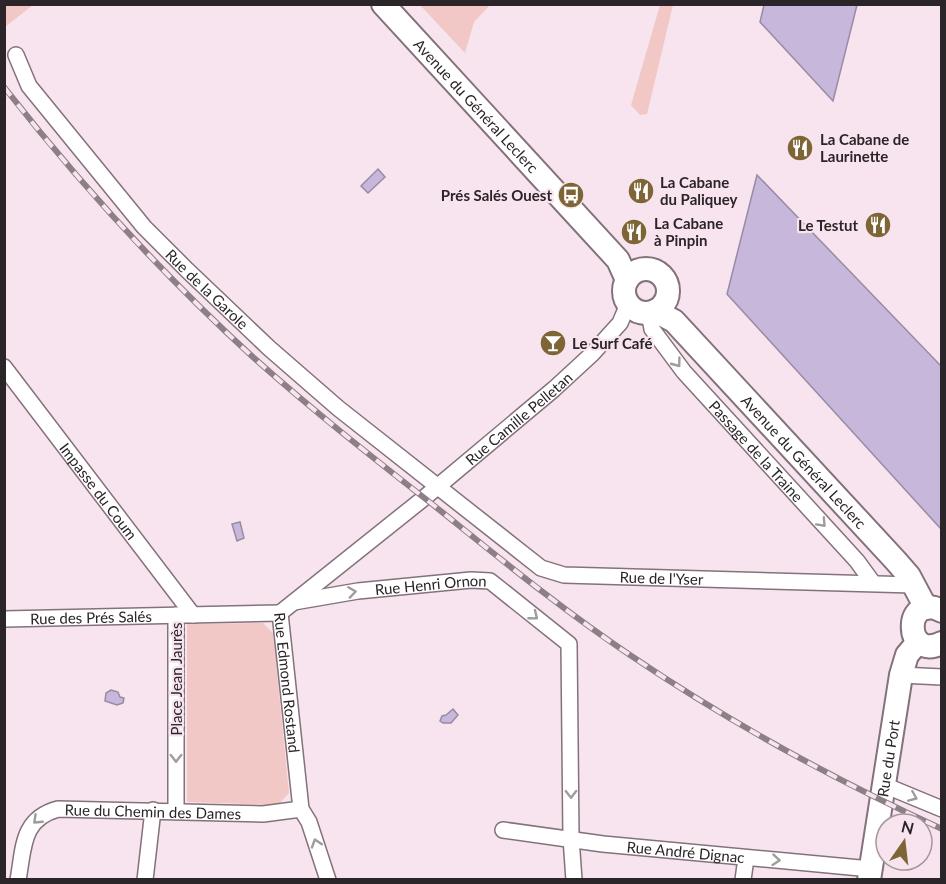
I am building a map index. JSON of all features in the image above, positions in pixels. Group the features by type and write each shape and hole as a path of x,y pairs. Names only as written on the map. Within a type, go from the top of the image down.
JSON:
{"main road":[{"name":"Avenue du Général Leclerc","path":"383,4 629,270 656,270 661,274 668,285 648,312 896,561 934,609"},
{"path":"629,270 624,292 648,312"},
{"path":"934,609 916,615 911,626 918,642 929,646 942,643"},
{"name":"Rue du Port","path":"870,874 901,675 907,656 918,642"}],"street":[{"name":"Rue de la Garole","path":"16,55 29,86 158,241 269,348 338,408 439,486"},
{"name":"Rue Camille Pelletan","path":"411,507 554,389 592,354 648,312"},
{"name":"Passage de la Traine","path":"648,312 652,329 684,372 857,561 873,583"},
{"name":"Impasse du Coum","path":"4,367 193,615"},
{"name":"Rue de l'Yser","path":"439,486 542,568 558,574 913,585"},
{"name":"Rue Edmond Rostand","path":"328,879 309,822 301,809 292,743 280,613 411,507"},
{"name":"Rue Henri Ornon","path":"294,602 358,591 490,580 569,644 572,838"},
{"name":"Place Jean Jaurès","path":"176,811 176,615 280,613"},
{"name":"Rue des Prés Salés","path":"4,619 176,615"},
{"path":"901,675 942,677"},
{"path":"884,784 942,809"},
{"name":"Rue du Chemin des Dames","path":"18,879 26,833 38,817 58,809 263,814 301,809"},
{"path":"145,879 153,810"},
{"name":"Rue André Dignac","path":"503,830 603,844 746,858 870,874"},
{"path":"572,838 574,879"},
{"path":"743,879 746,858"}],"shaded area":[{"path":"5,4 33,4 33,5 5,27"},
{"path":"420,5 490,5 474,22 465,53"},
{"path":"660,5 673,5 647,114 640,115 631,105"},
{"path":"764,5 857,5 833,101 760,22"},
{"path":"378,169 385,177 368,193 361,186"},
{"path":"757,175 941,366 941,529 727,294"},
{"path":"240,522 244,538 237,541 232,524"},
{"path":"263,623 273,633 289,793 276,805 187,802 187,624"},
{"path":"111,690 118,692 120,697 124,698 123,703 117,705 105,701 106,693"},
{"path":"453,709 458,715 451,723 440,721 442,716"}],"railway":[{"path":"4,87 62,159 123,228 220,327 320,414 554,601 667,680 743,726 821,770 942,829"}],"place":[{"name":"La Cabane de Laurinette","path":"800,148"},
{"name":"La Cabane du Paliquey","path":"641,191"},
{"name":"Prés Salés Ouest","path":"571,195"},
{"name":"Le Testut","path":"878,225"},
{"name":"La Cabane à Pinpin","path":"634,232"},
{"name":"Le Surf Café","path":"553,343"}]}
